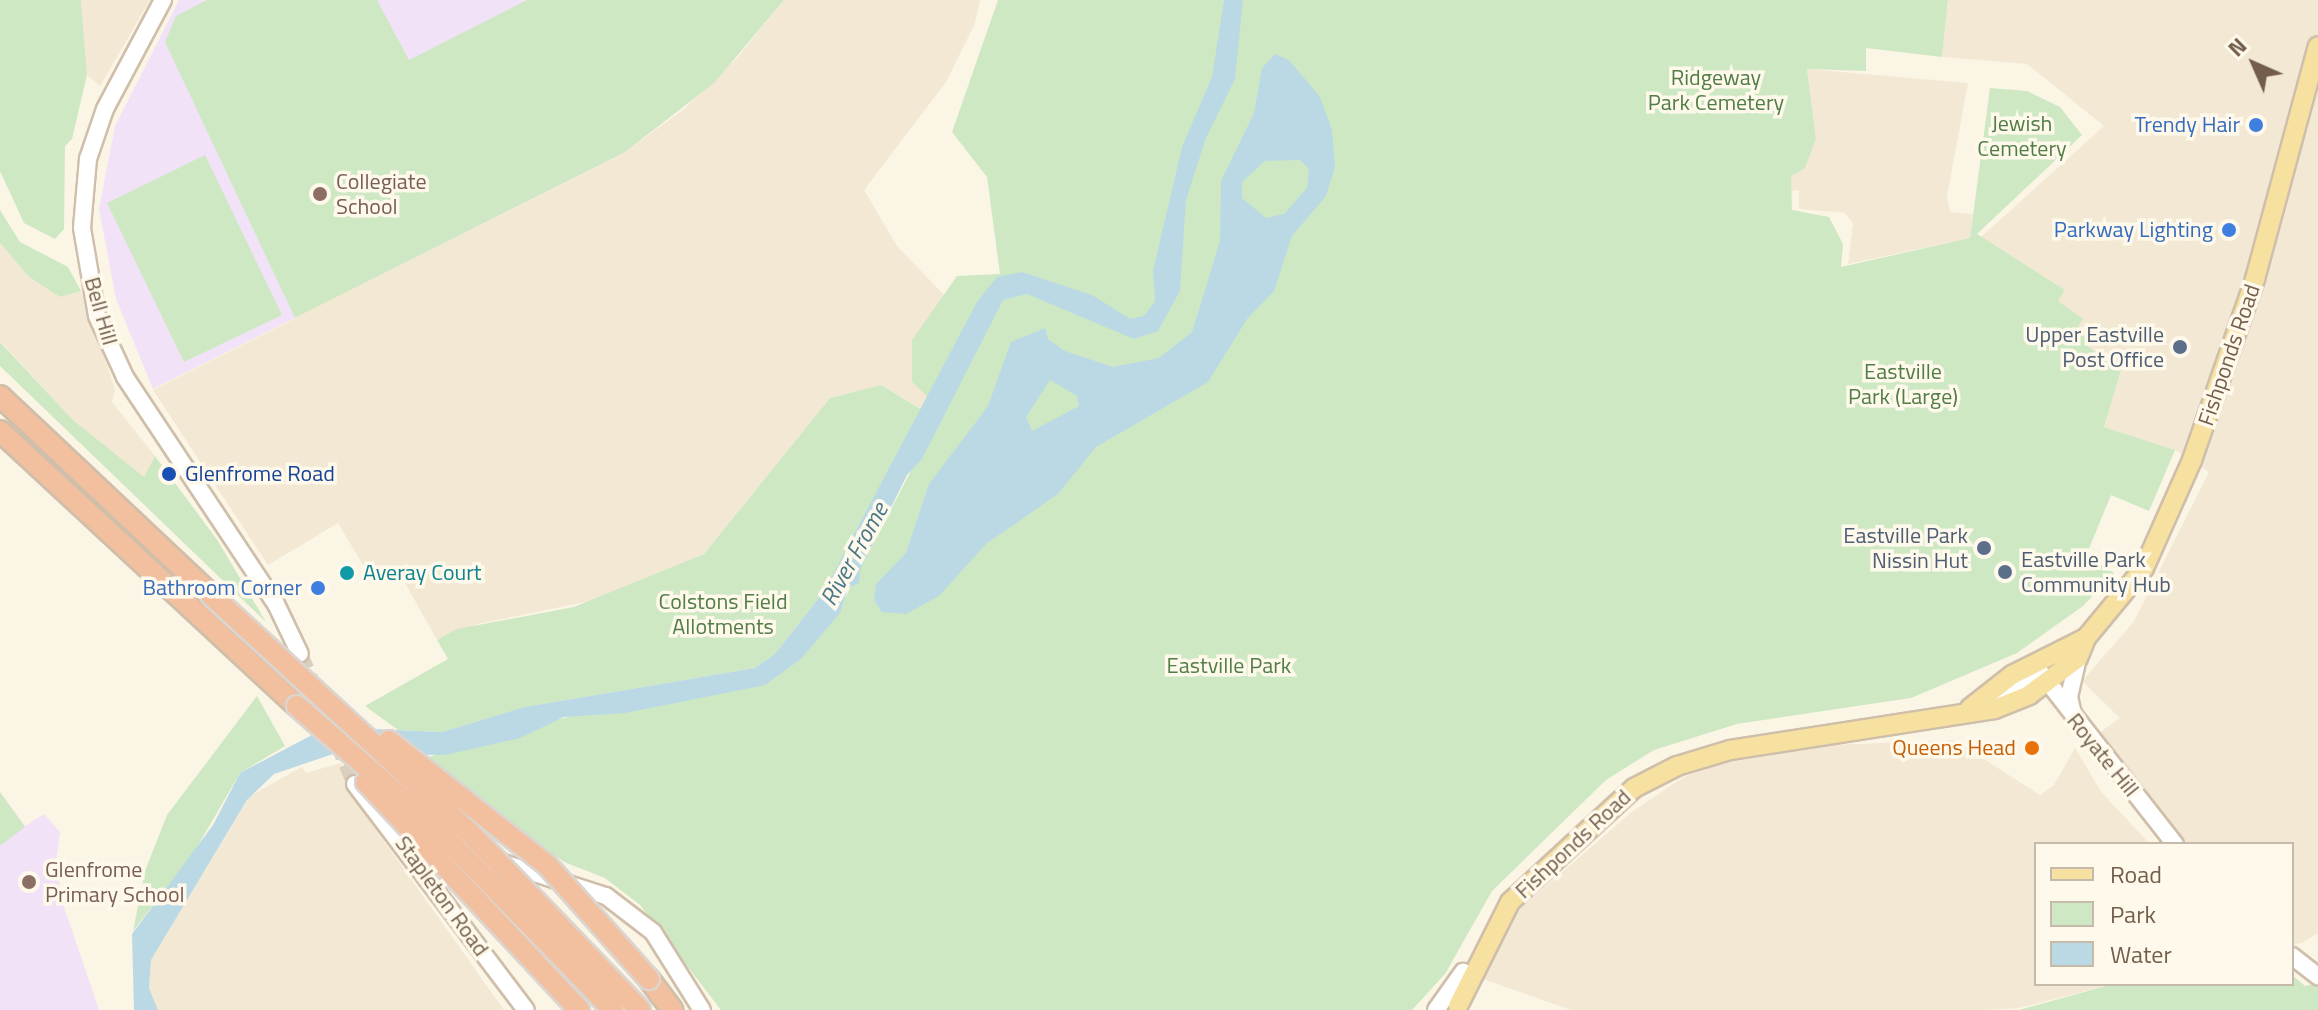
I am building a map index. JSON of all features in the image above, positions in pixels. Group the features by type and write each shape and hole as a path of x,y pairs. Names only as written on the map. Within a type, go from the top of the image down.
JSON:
{"highway":[{"path":"0,396 211,595 315,687 581,943 640,1010"},
{"path":"0,431 297,706 438,830 613,1010"},
{"path":"315,687 499,822 598,917 672,1010"},
{"path":"297,706 579,1010"}],"main road":[{"name":"Bell Hill","path":"163,0 105,109 88,159 82,228 97,316 125,377 293,636 300,654"},
{"name":"Fishponds Road","path":"1460,1009 1463,972 1483,947 1510,902 1591,822 1634,788 1677,766 1757,745 2009,705 2086,638 2144,568 2197,447 2255,279 2318,46"},
{"name":"Fishponds Road","path":"1966,710 1997,692 2078,658 2086,638"},
{"path":"2075,719 2069,697 2078,658"},
{"name":"Royate Hill","path":"2042,675 2173,842"},
{"name":"Stapleton Road","path":"355,784 377,808 526,1010"},
{"path":"377,808 472,854 570,880 631,912 653,932 702,1010"},
{"path":"454,913 449,884 472,854"},
{"name":"Fishponds Road","path":"1460,1009 1483,947"},
{"path":"2294,958 2318,976"},
{"path":"1436,1010 1463,972"}],"shaded area":[{"path":"81,0 150,0 100,86 87,75"},
{"name":"Collegiate School","path":"179,0 784,0 714,83 625,152 153,389 116,299 99,209 115,126"},
{"path":"784,0 980,0 975,23 946,82 864,190 897,246 968,320 922,410 881,385 830,398 704,554 600,599 478,624 437,640 399,572 375,585 338,523 268,565 153,390 625,152 683,110 738,57"},
{"path":"1948,0 2318,0 2318,933 2302,943 2294,944 2294,842 2185,842 2099,733 2120,718 2082,681 2133,623 2209,472 2175,450 2104,427 2121,370 2086,345 2058,301 2065,290 1981,237 2104,126 2027,64 1942,57"},
{"path":"1807,69 1968,83 1947,196 1950,212 1973,214 1970,238 1848,264 1853,224 1845,213 1799,209 1799,190 1785,192 1784,180 1805,167 1816,138"},
{"path":"0,243 29,277 60,297 81,291 115,389 112,402 155,456 145,478 73,420 0,341"},
{"path":"1954,740 2040,795 2054,785 2075,748 2102,793 2148,842 2034,842 2034,986 2105,986 2019,1008 1986,1010 1571,1010 1483,979 1502,924 1633,811 1684,777 1759,748"},
{"path":"341,763 371,823 504,1010 158,1010 149,988 151,960 250,796 302,767 306,773"},
{"name":"Glenfrome Primary School","path":"0,792 25,826 44,814 60,832 56,862 62,901 99,1010 0,1010"}],"green space":[{"path":"0,0 81,0 87,75 72,139 65,146 64,229 55,239 24,223 0,171"},
{"name":"Collegiate School","path":"207,0 377,0 409,60 527,0 784,0 714,83 625,152 295,318 165,42 176,16"},
{"name":"Eastville Park","path":"998,0 1948,0 1942,57 1866,48 1866,71 1807,69 1816,139 1805,168 1791,176 1792,210 1829,217 1843,244 1841,267 1970,238 1990,88 2027,91 2060,107 2082,135 1977,234 2065,290 2058,301 2083,319 2078,326 2092,337 2086,345 2121,370 2104,427 2175,450 2149,511 2111,495 2086,556 2114,573 2083,606 2017,653 1911,698 1737,724 1654,750 1606,780 1492,891 1445,974 1412,1010 721,1010 640,905 605,878 564,862 425,758 578,714 741,684 840,595 845,598 942,411 912,382 912,340 957,276 1000,274 987,177 952,132"},
{"path":"205,155 282,315 184,362 107,203"},
{"path":"0,210 20,242 68,267 81,291 60,297 29,277 0,243"},
{"path":"0,342 73,420 144,477 155,456 218,541 266,622 0,366"},
{"name":"Colstons Field Allotments","path":"881,385 922,410 824,591 775,654 755,668 526,707 442,732 398,730 365,706 448,659 437,640 457,629 574,607 704,554 830,398"},
{"path":"257,696 285,746 240,773 193,854 133,931 145,871 167,815"},
{"path":"0,792 25,827 0,846"},
{"path":"2294,977 2305,986 2318,983 2318,1010 2019,1010 2106,986 2294,986"}],"water":[{"name":"River Frome","path":"1224,0 1243,0 1235,79 1206,138 1186,200 1180,291 1158,331 1134,339 1027,294 1003,300 922,459 907,475 860,570 859,583 848,588 840,613 801,659 765,685 625,713 564,717 520,738 445,755 333,754 274,774 247,800 151,960 149,988 158,1010 134,1010 132,934 213,825 240,773 327,727 442,732 525,707 755,668 775,654 824,591 977,302 997,277 1022,272 1092,295 1130,319 1144,316 1155,301 1153,271 1182,147 1212,77"},
{"path":"1275,54 1289,60 1320,97 1332,130 1335,167 1326,196 1292,236 1274,291 1247,319 1208,382 1096,447 1058,494 986,544 939,596 906,614 882,612 874,600 876,584 906,553 929,484 988,406 1011,342 1045,328 1048,339 1065,351 1113,367 1159,358 1192,332 1220,241 1221,181 1254,113 1262,68","holes":["1300,160 1309,169 1307,188 1284,214 1266,218 1242,198 1242,182 1265,161","1050,380 1077,396 1079,406 1032,431 1026,417"]}],"tunnel":[{"path":"300,654 355,784"}],"place":[{"name":"Trendy Hair","path":"2256,125"},
{"name":"Collegiate School","path":"320,194"},
{"name":"Parkway Lighting","path":"2229,230"},
{"name":"Upper Eastville Post Office","path":"2180,347"},
{"name":"Glenfrome Road","path":"169,474"},
{"name":"Eastville Park Nissin Hut","path":"1984,548"},
{"name":"Eastville Park Community Hub","path":"2005,572"},
{"name":"Averay Court","path":"347,573"},
{"name":"Bathroom Corner","path":"318,588"},
{"name":"Queens Head","path":"2032,748"},
{"name":"Glenfrome Primary School","path":"29,882"}],"park label":[{"name":"Ridgeway Park Cemetery","path":"1716,90"},
{"name":"Jewish Cemetery","path":"2022,136"},
{"name":"Eastville Park (Large)","path":"1903,384"}]}
